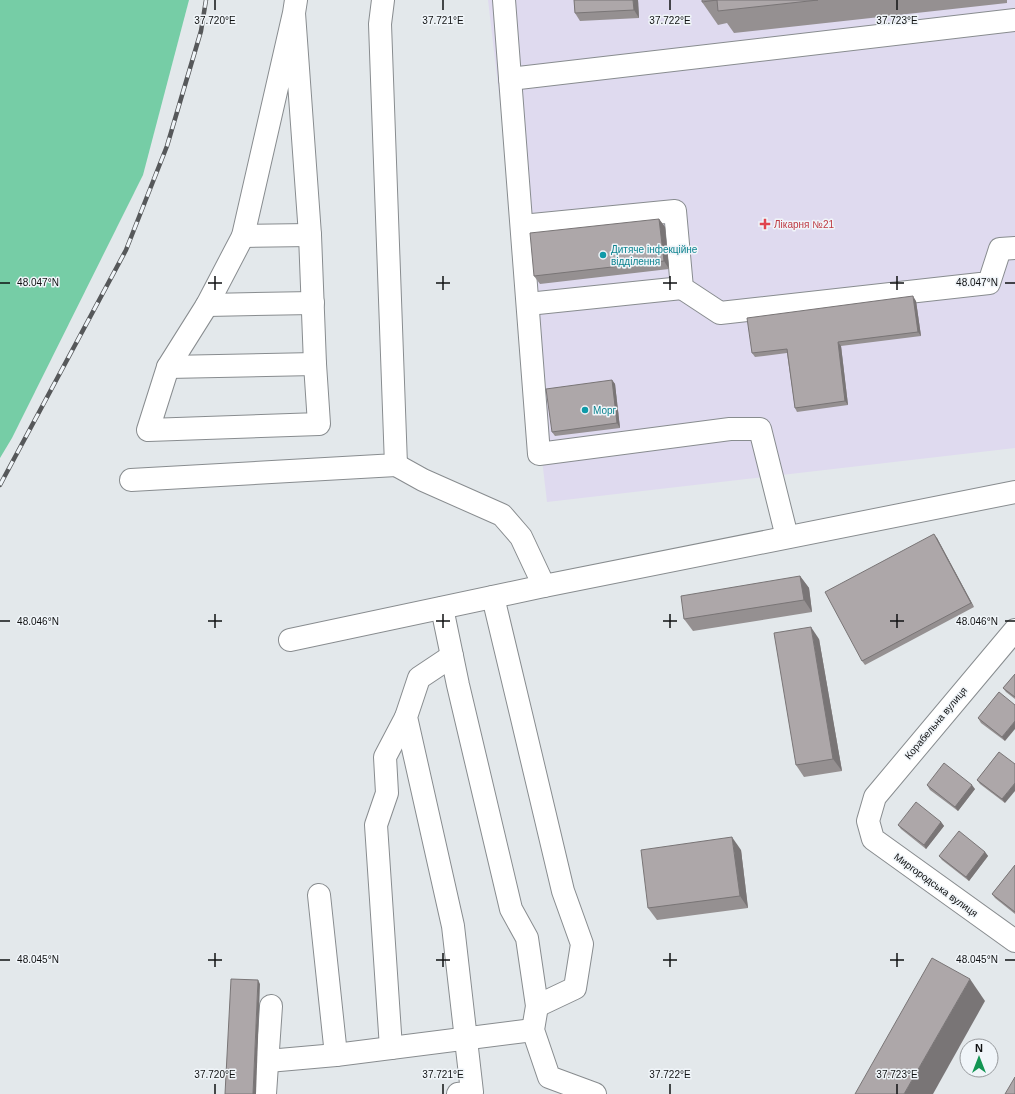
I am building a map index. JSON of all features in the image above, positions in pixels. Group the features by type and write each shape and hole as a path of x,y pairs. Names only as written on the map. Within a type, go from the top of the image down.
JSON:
{"street":[{"path":"383,0 380,24 396,466"},
{"path":"504,0 539,454 730,429 760,429 787,537"},
{"path":"295,7 310,234 319,424 148,430 168,367 207,305 243,236 295,7"},
{"path":"510,79 1015,20"},
{"path":"522,226 675,211 682,288"},
{"path":"243,236 310,234"},
{"path":"528,304 682,288 720,313 989,283 1000,249 1015,248"},
{"path":"207,305 313,303"},
{"path":"168,367 315,364"},
{"path":"131,480 396,466 423,480 502,515 521,537 544,586"},
{"path":"290,640 544,586 1015,492"},
{"path":"492,597 563,891 582,944 575,988 537,1006"},
{"path":"442,608 511,909 527,938 537,1006 533,1030 549,1077 595,1094"},
{"name":"Корабельна вулиця","path":"868,821 875,797 1015,630"},
{"path":"391,1048 376,825 387,793 385,757 406,717 419,678 452,656"},
{"path":"406,717 453,926 472,1092 458,1094"},
{"name":"Миргородська вулиця","path":"868,821 873,839 1015,941"},
{"path":"319,895 336,1055"},
{"path":"265,1094 271,1006"},
{"path":"268,1061 336,1055 533,1030"}],"shaded area":[{"name":"Лікарня №21","path":"488,0 1015,0 1015,448 547,502"}],"green space":[{"path":"0,0 189,0 143,175 12,438 0,458"}],"building":[{"path":"574,0 633,0 634,10 575,13"},
{"path":"702,0 717,0 702,2"},
{"path":"717,0 818,0 718,11"},
{"name":"Дитяче інфекційне відділення","path":"659,219 664,261 534,276 530,233"},
{"path":"913,296 918,332 838,342 845,401 795,408 787,349 752,353 747,318"},
{"name":"Морг","path":"612,380 617,423 552,432 546,389"},
{"path":"934,534 971,603 862,661 825,592"},
{"path":"800,576 804,600 684,619 681,596"},
{"path":"811,627 833,759 796,765 774,633"},
{"path":"1015,674 1015,697 1003,688"},
{"path":"999,692 1015,705 1015,721 1002,737 978,718"},
{"path":"999,752 1015,764 1015,783 1002,799 977,780"},
{"path":"944,763 972,785 955,807 927,785"},
{"path":"916,802 941,822 924,845 898,825"},
{"path":"959,831 985,852 966,877 939,856"},
{"path":"732,837 740,896 648,908 641,850"},
{"path":"1015,865 1015,912 992,894"},
{"path":"932,958 970,979 904,1094 855,1094"},
{"path":"231,979 258,980 253,1094 225,1094"},
{"path":"1015,1077 1015,1094 1005,1094"}],"railway":[{"path":"0,485 126,250 167,146 201,31 206,0"}],"place":[{"name":"Лікарня №21","path":"765,224"},
{"name":"Дитяче інфекційне відділення","path":"603,255"},
{"name":"Морг","path":"585,410"}]}
